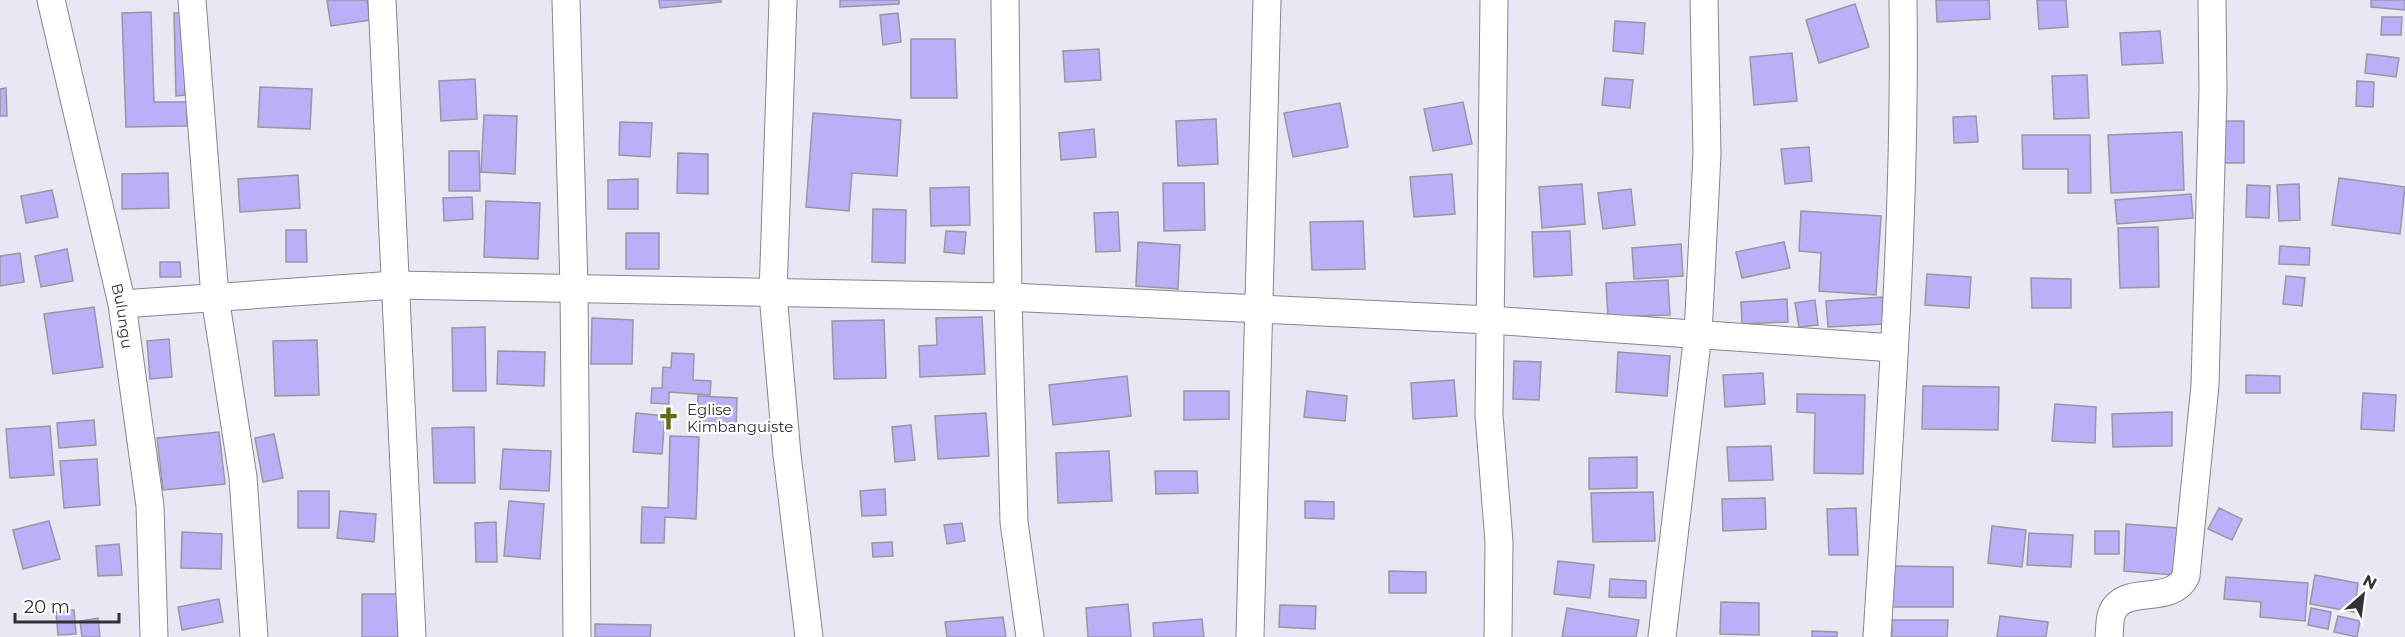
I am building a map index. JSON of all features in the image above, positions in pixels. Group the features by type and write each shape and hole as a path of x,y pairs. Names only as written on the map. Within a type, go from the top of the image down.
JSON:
{"street":[{"name":"Bulungu","path":"51,0 122,304 150,506 154,637"},
{"path":"192,0 215,297 243,477 254,637"},
{"path":"382,0 412,637"},
{"path":"567,0 574,288 577,637"},
{"path":"783,0 773,294 786,454 809,637"},
{"path":"1005,0 1008,297 1014,522 1030,637"},
{"path":"1250,637 1267,0"},
{"path":"1494,0 1489,415 1499,542 1498,637"},
{"path":"1662,637 1698,334 1707,154 1704,0"},
{"path":"1877,637 1894,348 1902,138 1903,0"},
{"path":"2109,637 2112,612 2118,605 2127,598 2174,591 2181,586 2186,576 2205,385 2213,90 2212,0"},
{"path":"122,304 395,285 1008,297 1490,321 1894,348"}],"building":[{"path":"327,0 367,0 370,20 331,26"},
{"path":"659,0 721,0 721,2 660,8"},
{"path":"840,0 899,0 899,4 840,7"},
{"path":"1936,0 1989,0 1990,19 1937,22"},
{"path":"2037,0 2066,0 2068,27 2039,29"},
{"path":"2371,0 2405,0 2405,10 2371,7"},
{"path":"1855,4 1869,47 1819,63 1806,20"},
{"path":"151,12 154,102 187,102 187,126 126,127 122,13"},
{"path":"174,13 183,13 185,95 176,96"},
{"path":"898,13 901,42 883,45 880,15"},
{"path":"2382,17 2402,17 2401,35 2381,35"},
{"path":"1615,21 1645,23 1643,54 1613,51"},
{"path":"2160,31 2163,63 2122,65 2120,33"},
{"path":"911,39 955,39 957,98 911,98"},
{"path":"1099,49 1101,80 1065,82 1063,51"},
{"path":"1792,53 1797,101 1754,105 1750,57"},
{"path":"2367,54 2399,58 2396,77 2365,73"},
{"path":"2087,75 2089,118 2054,119 2052,76"},
{"path":"1605,78 1633,80 1630,108 1602,105"},
{"path":"475,79 477,119 441,121 439,81"},
{"path":"2357,81 2374,82 2373,107 2356,106"},
{"path":"260,87 312,89 310,129 258,127"},
{"path":"6,88 7,116 0,116 0,89"},
{"path":"1463,102 1472,144 1433,151 1424,109"},
{"path":"1340,103 1348,147 1293,157 1284,113"},
{"path":"813,113 901,120 897,176 852,173 849,211 806,207"},
{"path":"484,115 517,116 515,174 481,172"},
{"path":"1976,116 1978,142 1954,143 1953,117"},
{"path":"1216,119 1218,164 1178,166 1176,121"},
{"path":"2222,121 2244,121 2244,163 2222,163"},
{"path":"620,122 652,123 650,157 619,155"},
{"path":"1094,129 1096,157 1061,160 1059,133"},
{"path":"2182,132 2184,190 2111,193 2108,135"},
{"path":"2022,135 2090,135 2091,193 2068,193 2068,169 2023,169"},
{"path":"1809,147 1812,181 1785,184 1781,149"},
{"path":"449,151 479,151 480,191 449,191"},
{"path":"678,153 708,154 708,194 677,193"},
{"path":"168,173 169,208 122,209 122,174"},
{"path":"1452,174 1455,214 1414,217 1410,177"},
{"path":"298,175 300,208 240,212 238,179"},
{"path":"2339,178 2405,187 2400,234 2332,225"},
{"path":"638,179 638,209 608,209 608,180"},
{"path":"1163,183 1204,183 1205,230 1164,231"},
{"path":"1582,184 1585,224 1542,228 1539,187"},
{"path":"2299,184 2300,220 2279,221 2277,185"},
{"path":"2247,185 2270,186 2269,218 2246,217"},
{"path":"969,187 970,225 931,226 930,188"},
{"path":"1631,189 1635,225 1603,229 1598,193"},
{"path":"52,190 58,217 26,223 21,196"},
{"path":"2191,194 2193,218 2117,224 2115,200"},
{"path":"472,197 473,219 444,221 443,198"},
{"path":"486,201 540,203 538,259 484,257"},
{"path":"873,209 906,210 905,263 872,262"},
{"path":"1801,211 1881,216 1876,295 1819,291 1821,253 1799,251"},
{"path":"1118,212 1120,251 1096,252 1094,213"},
{"path":"1363,221 1365,269 1312,270 1310,222"},
{"path":"2158,227 2159,287 2120,288 2118,228"},
{"path":"286,230 306,230 307,262 286,262"},
{"path":"946,231 966,232 964,254 944,252"},
{"path":"1570,231 1572,275 1534,277 1532,232"},
{"path":"626,233 659,233 659,269 626,269"},
{"path":"1138,242 1180,245 1178,289 1136,286"},
{"path":"1784,242 1790,268 1742,278 1736,252"},
{"path":"1681,244 1683,276 1634,279 1632,248"},
{"path":"2280,246 2310,248 2309,265 2279,264"},
{"path":"67,249 73,281 41,287 35,256"},
{"path":"20,253 24,282 0,286 0,256"},
{"path":"160,262 180,262 181,277 160,277"},
{"path":"1927,274 1971,277 1969,308 1925,305"},
{"path":"2286,276 2305,278 2302,306 2283,304"},
{"path":"2031,278 2071,279 2071,308 2032,308"},
{"path":"1668,280 1670,315 1608,317 1606,283"},
{"path":"1883,297 1884,324 1828,327 1826,301"},
{"path":"1787,299 1788,322 1742,324 1741,302"},
{"path":"1815,300 1818,325 1799,327 1795,303"},
{"path":"94,307 103,367 53,374 44,314"},
{"path":"982,317 985,374 920,377 919,346 937,345 936,318"},
{"path":"592,318 633,320 632,364 591,364"},
{"path":"884,320 886,378 834,379 832,321"},
{"path":"485,327 486,391 453,391 452,328"},
{"path":"169,339 172,377 150,379 147,341"},
{"path":"317,340 319,395 275,396 273,341"},
{"path":"498,351 545,352 544,386 497,384"},
{"path":"1618,352 1670,356 1667,396 1616,392"},
{"path":"672,353 694,354 693,380 711,381 710,395 669,392 669,404 651,403 652,388 662,388 663,367 671,368"},
{"path":"1514,361 1541,362 1539,400 1513,399"},
{"path":"1763,373 1765,404 1725,407 1723,375"},
{"path":"2246,375 2280,376 2280,393 2246,393"},
{"path":"1127,376 1131,416 1053,425 1049,385"},
{"path":"1454,380 1457,416 1413,419 1411,383"},
{"path":"1923,386 1999,387 1998,430 1922,429"},
{"path":"1184,391 1229,391 1229,419 1184,420"},
{"path":"1307,391 1347,396 1345,421 1304,417"},
{"path":"2363,393 2396,395 2394,431 2361,429"},
{"path":"1797,394 1865,395 1863,474 1814,473 1815,413 1797,412"},
{"path":"698,396 737,398 736,429 697,428"},
{"path":"2055,404 2096,407 2095,443 2052,441"},
{"path":"2172,412 2172,446 2113,447 2112,414"},
{"path":"636,413 665,416 662,454 633,452"},
{"path":"986,413 989,456 938,459 935,416"},
{"path":"94,420 96,445 59,448 57,423"},
{"path":"911,425 915,460 895,462 892,427"},
{"path":"50,426 54,475 10,478 6,429"},
{"path":"474,427 475,483 434,483 432,428"},
{"path":"219,432 225,484 163,490 157,438"},
{"path":"274,434 283,478 263,482 255,438"},
{"path":"670,436 699,437 696,519 665,517 664,543 641,543 642,507 668,508"},
{"path":"1771,446 1773,480 1729,481 1727,447"},
{"path":"503,449 551,451 549,491 500,489"},
{"path":"1109,451 1112,501 1058,503 1056,453"},
{"path":"1637,457 1637,488 1589,489 1589,458"},
{"path":"97,459 100,505 64,508 60,461"},
{"path":"1155,471 1197,471 1198,493 1156,494"},
{"path":"885,489 886,515 862,516 860,491"},
{"path":"298,491 329,491 329,528 298,528"},
{"path":"1653,492 1655,541 1593,542 1591,493"},
{"path":"1765,498 1766,529 1723,531 1722,499"},
{"path":"509,501 544,504 540,559 504,556"},
{"path":"1305,501 1334,502 1334,519 1305,518"},
{"path":"1856,508 1858,555 1829,555 1827,509"},
{"path":"2219,508 2242,519 2232,540 2208,529"},
{"path":"340,511 376,514 374,542 337,538"},
{"path":"49,521 60,559 23,569 13,530"},
{"path":"496,522 497,562 476,562 475,523"},
{"path":"962,523 965,541 947,544 944,525"},
{"path":"2126,524 2178,528 2175,575 2124,571"},
{"path":"1992,526 2026,530 2022,567 1988,563"},
{"path":"2095,531 2119,531 2119,554 2095,554"},
{"path":"182,532 222,534 221,569 181,568"},
{"path":"2029,533 2073,535 2071,567 2027,565"},
{"path":"892,542 893,556 873,557 872,543"},
{"path":"119,544 122,575 98,576 96,546"},
{"path":"1558,561 1594,565 1590,598 1554,594"},
{"path":"1891,566 1953,567 1953,607 1891,607"},
{"path":"1389,571 1426,572 1426,593 1389,593"},
{"path":"2315,575 2358,583 2354,612 2310,604"},
{"path":"2226,577 2308,583 2305,621 2260,617 2261,602 2224,599"},
{"path":"1610,579 1646,581 1646,598 1609,597"},
{"path":"362,594 400,594 400,637 362,637"},
{"path":"219,599 223,622 182,630 178,607"},
{"path":"1721,602 1759,603 1759,635 1720,634"},
{"path":"1128,604 1131,637 1088,637 1086,608"},
{"path":"1280,605 1316,606 1315,629 1279,627"},
{"path":"1567,608 1639,620 1636,637 1562,637"},
{"path":"2311,608 2331,612 2328,629 2308,625"},
{"path":"74,610 76,634 58,635 56,612"},
{"path":"2000,616 2048,622 2046,637 1997,637"},
{"path":"2338,616 2360,621 2357,637 2334,632"},
{"path":"1003,617 1006,637 947,637 945,622"},
{"path":"98,618 100,637 82,637 80,621"},
{"path":"1202,619 1204,637 1154,637 1153,623"},
{"path":"1892,620 1948,620 1947,637 1892,637"},
{"path":"595,624 651,625 650,637 595,637"},
{"path":"1812,631 1837,632 1837,637 1812,637"}],"place":[{"name":"Eglise Kimbanguiste","path":"669,418"}]}
